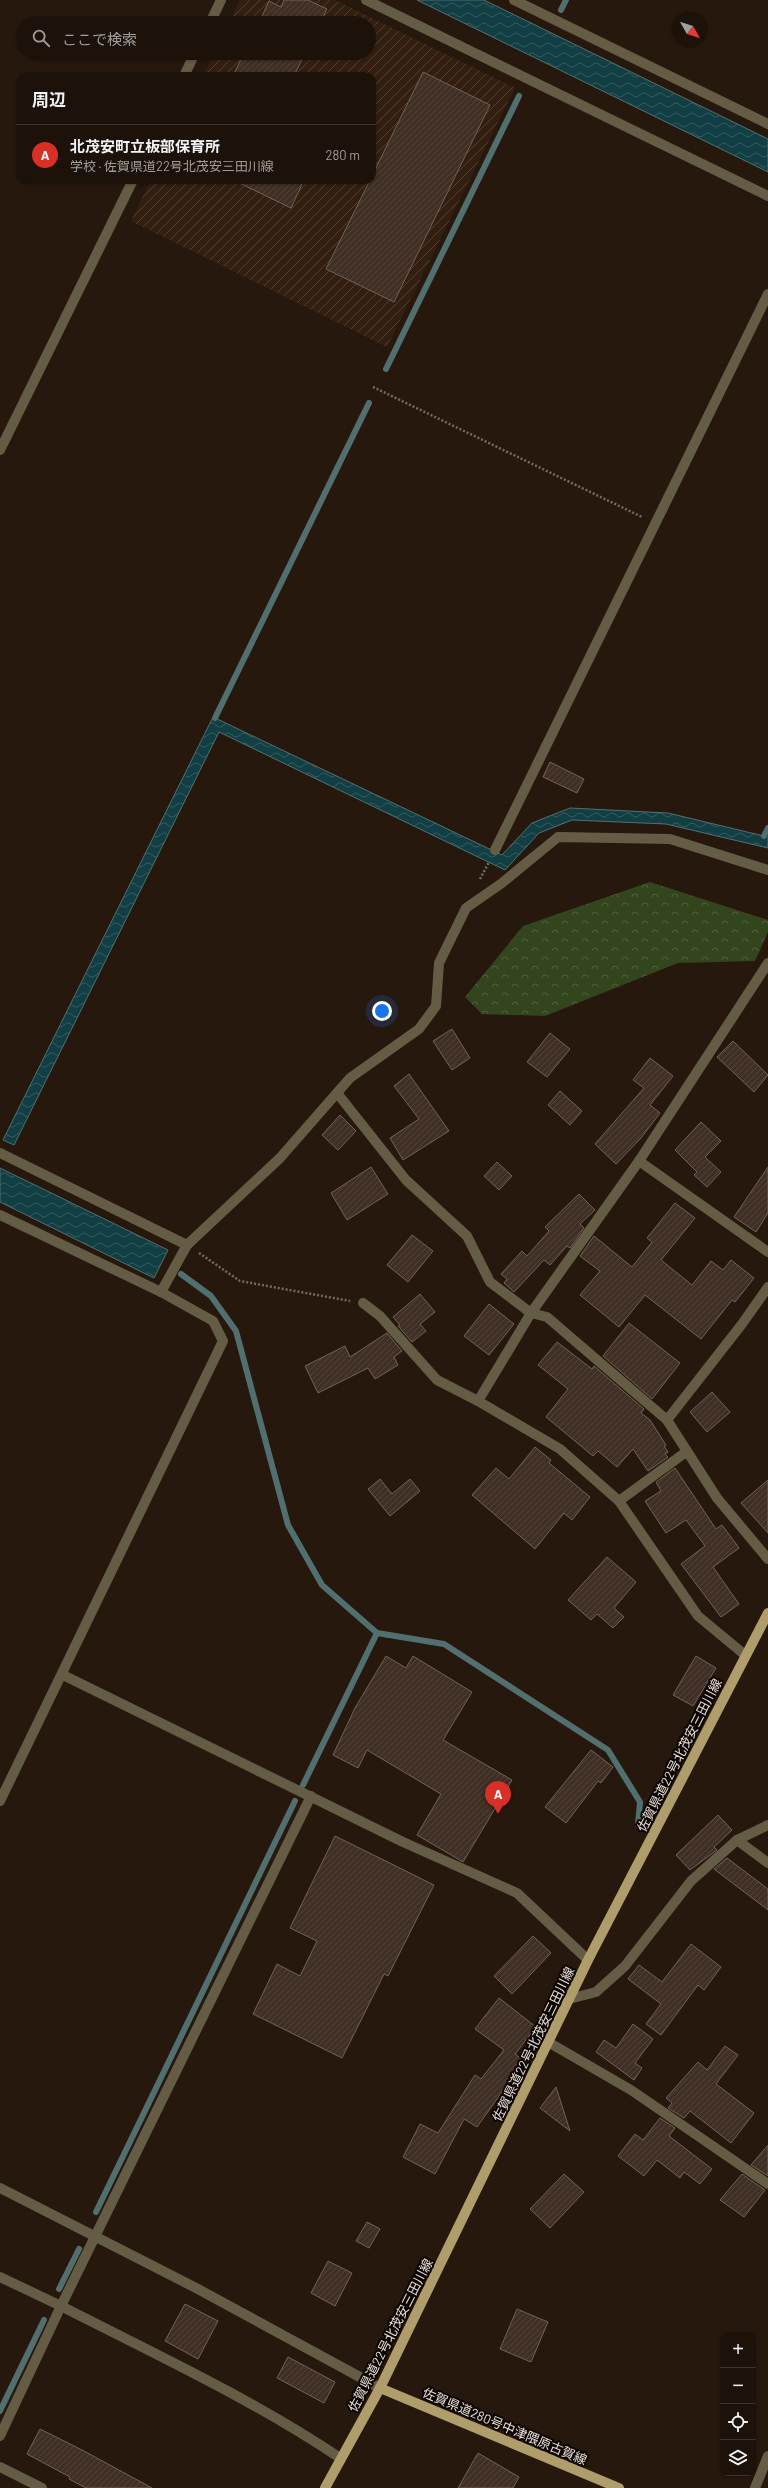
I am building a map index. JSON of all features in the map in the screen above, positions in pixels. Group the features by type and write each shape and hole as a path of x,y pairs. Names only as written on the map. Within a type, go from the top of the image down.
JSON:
{"main road":[{"name":"佐賀県道22号北茂安三田川線","path":"324,2488 380,2388 588,1960 768,1613"},
{"name":"佐賀県道280号中津隈原古賀線","path":"380,2388 619,2488"}],"street":[{"path":"213,16 221,0"},
{"path":"366,0 768,196"},
{"path":"514,0 768,124"},
{"path":"186,72 192,60"},
{"path":"0,450 131,184"},
{"path":"495,850 768,294"},
{"path":"161,1292 187,1244 280,1158 350,1078 419,1029 436,1006 439,963 466,908 502,883 558,837 670,839 768,870"},
{"path":"478,1401 531,1313 639,1161 768,963"},
{"path":"337,1093 406,1180 466,1236 490,1282 531,1313 547,1316 667,1420 686,1452 717,1498 768,1560"},
{"path":"0,1153 187,1244"},
{"path":"639,1161 768,1251"},
{"path":"0,1215 161,1292 213,1321 224,1341 63,1675 0,1801"},
{"path":"667,1420 742,1324 768,1287"},
{"path":"363,1303 380,1316 437,1380 478,1401 560,1449 619,1501 698,1616 745,1656"},
{"path":"619,1501 686,1452"},
{"path":"63,1675 403,1842 517,1893 588,1960"},
{"path":"0,2436 95,2236 311,1796"},
{"path":"569,1999 596,1992 625,1966 691,1881 737,1840 768,1825"},
{"path":"737,1840 768,1863"},
{"path":"548,2042 631,2090 768,2184"},
{"path":"0,2188 198,2289 380,2388"},
{"path":"0,2276 205,2379 306,2436 340,2458"},
{"path":"754,2488 768,2456"},
{"path":"0,2467 42,2488"}],"path":[{"path":"373,387 655,524"},
{"path":"187,1244 240,1281 363,1303"}],"shaded area":[{"path":"240,0 335,0 368,16 232,16"},
{"path":"376,20 515,88 387,347 131,221 149,184 376,184 376,72 205,72 211,60 376,60"}],"green space":[{"path":"650,882 768,920 768,932 755,961 678,963 545,1016 482,1014 465,997 523,926"}],"water":[{"path":"417,0 484,0 768,139 768,172"},
{"path":"213,717 502,855 532,823 570,808 668,813 768,837 768,848 666,824 572,820 539,833 505,870 219,732 14,1145 3,1140"},
{"path":"0,1168 168,1250 154,1278 0,1202"}],"building":[{"path":"284,0 308,0 327,9 324,16 262,16 269,1 281,7"},
{"path":"241,60 302,60 296,72 235,72"},
{"path":"423,72 490,105 394,302 326,269 368,184 376,184 376,168"},
{"path":"241,184 302,184 291,208"},
{"path":"550,762 584,779 577,793 543,777"},
{"path":"452,1029 470,1058 452,1070 433,1041"},
{"path":"550,1033 570,1049 547,1077 527,1062"},
{"path":"733,1041 768,1075 754,1092 717,1057"},
{"path":"650,1058 673,1076 650,1105 660,1113 641,1138 616,1164 595,1144 644,1088 633,1080"},
{"path":"409,1074 449,1131 403,1160 390,1138 419,1119 394,1086"},
{"path":"560,1091 582,1111 570,1125 548,1105"},
{"path":"340,1115 356,1131 338,1150 322,1135"},
{"path":"701,1122 721,1141 705,1157 721,1172 707,1187 694,1175 697,1172 675,1150"},
{"path":"497,1162 512,1176 499,1190 484,1176"},
{"path":"371,1167 388,1194 347,1220 331,1193"},
{"path":"768,1167 768,1213 756,1232 734,1217"},
{"path":"579,1194 595,1210 580,1224 584,1228 570,1248 567,1246 550,1265 544,1260 514,1292 504,1283 507,1279 501,1274 522,1251 527,1256 549,1231 545,1227"},
{"path":"675,1203 695,1218 661,1260 692,1285 711,1261 723,1270 731,1260 754,1278 735,1302 732,1300 701,1339 645,1295 619,1327 580,1295 600,1271 580,1256 594,1236 632,1267 652,1242 647,1238"},
{"path":"412,1235 433,1251 408,1282 387,1265"},
{"path":"420,1294 435,1312 420,1324 426,1331 412,1342 398,1326 400,1325 393,1317"},
{"path":"489,1304 514,1324 489,1355 464,1336"},
{"path":"629,1323 680,1363 652,1399 603,1356"},
{"path":"387,1333 402,1351 394,1357 398,1365 375,1379 368,1368 318,1393 305,1366 345,1346 350,1357"},
{"path":"557,1342 592,1369 594,1366 644,1409 641,1413 650,1420 666,1445 664,1446 668,1452 665,1454 668,1457 648,1471 633,1449 617,1467 598,1451 593,1456 546,1417 568,1389 538,1365"},
{"path":"712,1392 730,1412 707,1432 690,1412"},
{"path":"535,1447 551,1460 549,1463 590,1497 572,1520 564,1513 535,1549 472,1495 496,1468 509,1479"},
{"path":"675,1468 716,1529 722,1525 739,1548 713,1567 739,1604 721,1617 681,1564 705,1546 686,1520 666,1533 645,1501 661,1491 656,1482"},
{"path":"380,1479 392,1494 410,1479 420,1491 390,1516 368,1489"},
{"path":"768,1480 768,1533 741,1503"},
{"path":"607,1557 636,1582 614,1608 624,1617 613,1628 597,1614 591,1620 568,1600"},
{"path":"386,1656 406,1668 413,1656 472,1692 443,1740 512,1780 463,1862 417,1835 441,1794 367,1750 358,1768 333,1755 355,1708"},
{"path":"696,1656 716,1668 693,1706 673,1695"},
{"path":"591,1750 613,1767 601,1783 598,1781 566,1823 545,1807"},
{"path":"718,1815 732,1830 714,1847 717,1850 690,1870 676,1855"},
{"path":"335,1836 434,1885 388,1976 384,1974 342,2058 253,2014 277,1964 300,1976 317,1941 290,1928"},
{"path":"727,1858 768,1889 768,1910 714,1869"},
{"path":"533,1936 551,1953 512,1994 494,1976"},
{"path":"691,1944 721,1967 704,1990 698,1985 661,2035 646,2024 661,2004 628,1979 639,1965 662,1982"},
{"path":"499,1998 536,2027 515,2054 524,2061 477,2127 464,2119 435,2174 403,2157 420,2124 438,2133 475,2075 481,2079 504,2050 475,2029"},
{"path":"633,2024 653,2039 635,2063 642,2068 634,2080 596,2052 604,2040 616,2048"},
{"path":"725,2046 738,2055 716,2084 754,2113 731,2143 690,2111 684,2118 668,2108 672,2103 666,2098 698,2062 707,2070"},
{"path":"556,2087 570,2131 540,2108"},
{"path":"660,2118 675,2128 669,2136 712,2169 700,2184 684,2172 680,2178 657,2160 644,2176 618,2156 635,2134 643,2140"},
{"path":"768,2145 768,2176 751,2165"},
{"path":"564,2174 584,2192 550,2228 530,2209"},
{"path":"742,2174 765,2190 744,2217 720,2200"},
{"path":"367,2222 380,2229 369,2248 356,2241"},
{"path":"328,2261 352,2273 335,2306 311,2293"},
{"path":"185,2304 218,2321 198,2359 165,2341"},
{"path":"517,2309 548,2322 531,2362 500,2349"},
{"path":"288,2357 335,2382 324,2403 277,2378"},
{"path":"40,2429 152,2488 86,2488 69,2479 70,2477 27,2454"},
{"path":"478,2453 519,2477 513,2488 458,2488"}],"waterway":[{"path":"561,10 566,0"},
{"path":"386,369 519,96"},
{"path":"215,718 369,403"},
{"path":"764,836 768,828"},
{"path":"181,1274 211,1296 236,1331 288,1525 322,1585 377,1633 444,1644 608,1750 640,1802 638,1825"},
{"path":"303,1785 377,1633"},
{"path":"96,2212 295,1801"},
{"path":"59,2289 79,2249"},
{"path":"0,2411 44,2320"}],"place":[{"name":"北茂安町立板部保育所","path":"498,1814"}]}
